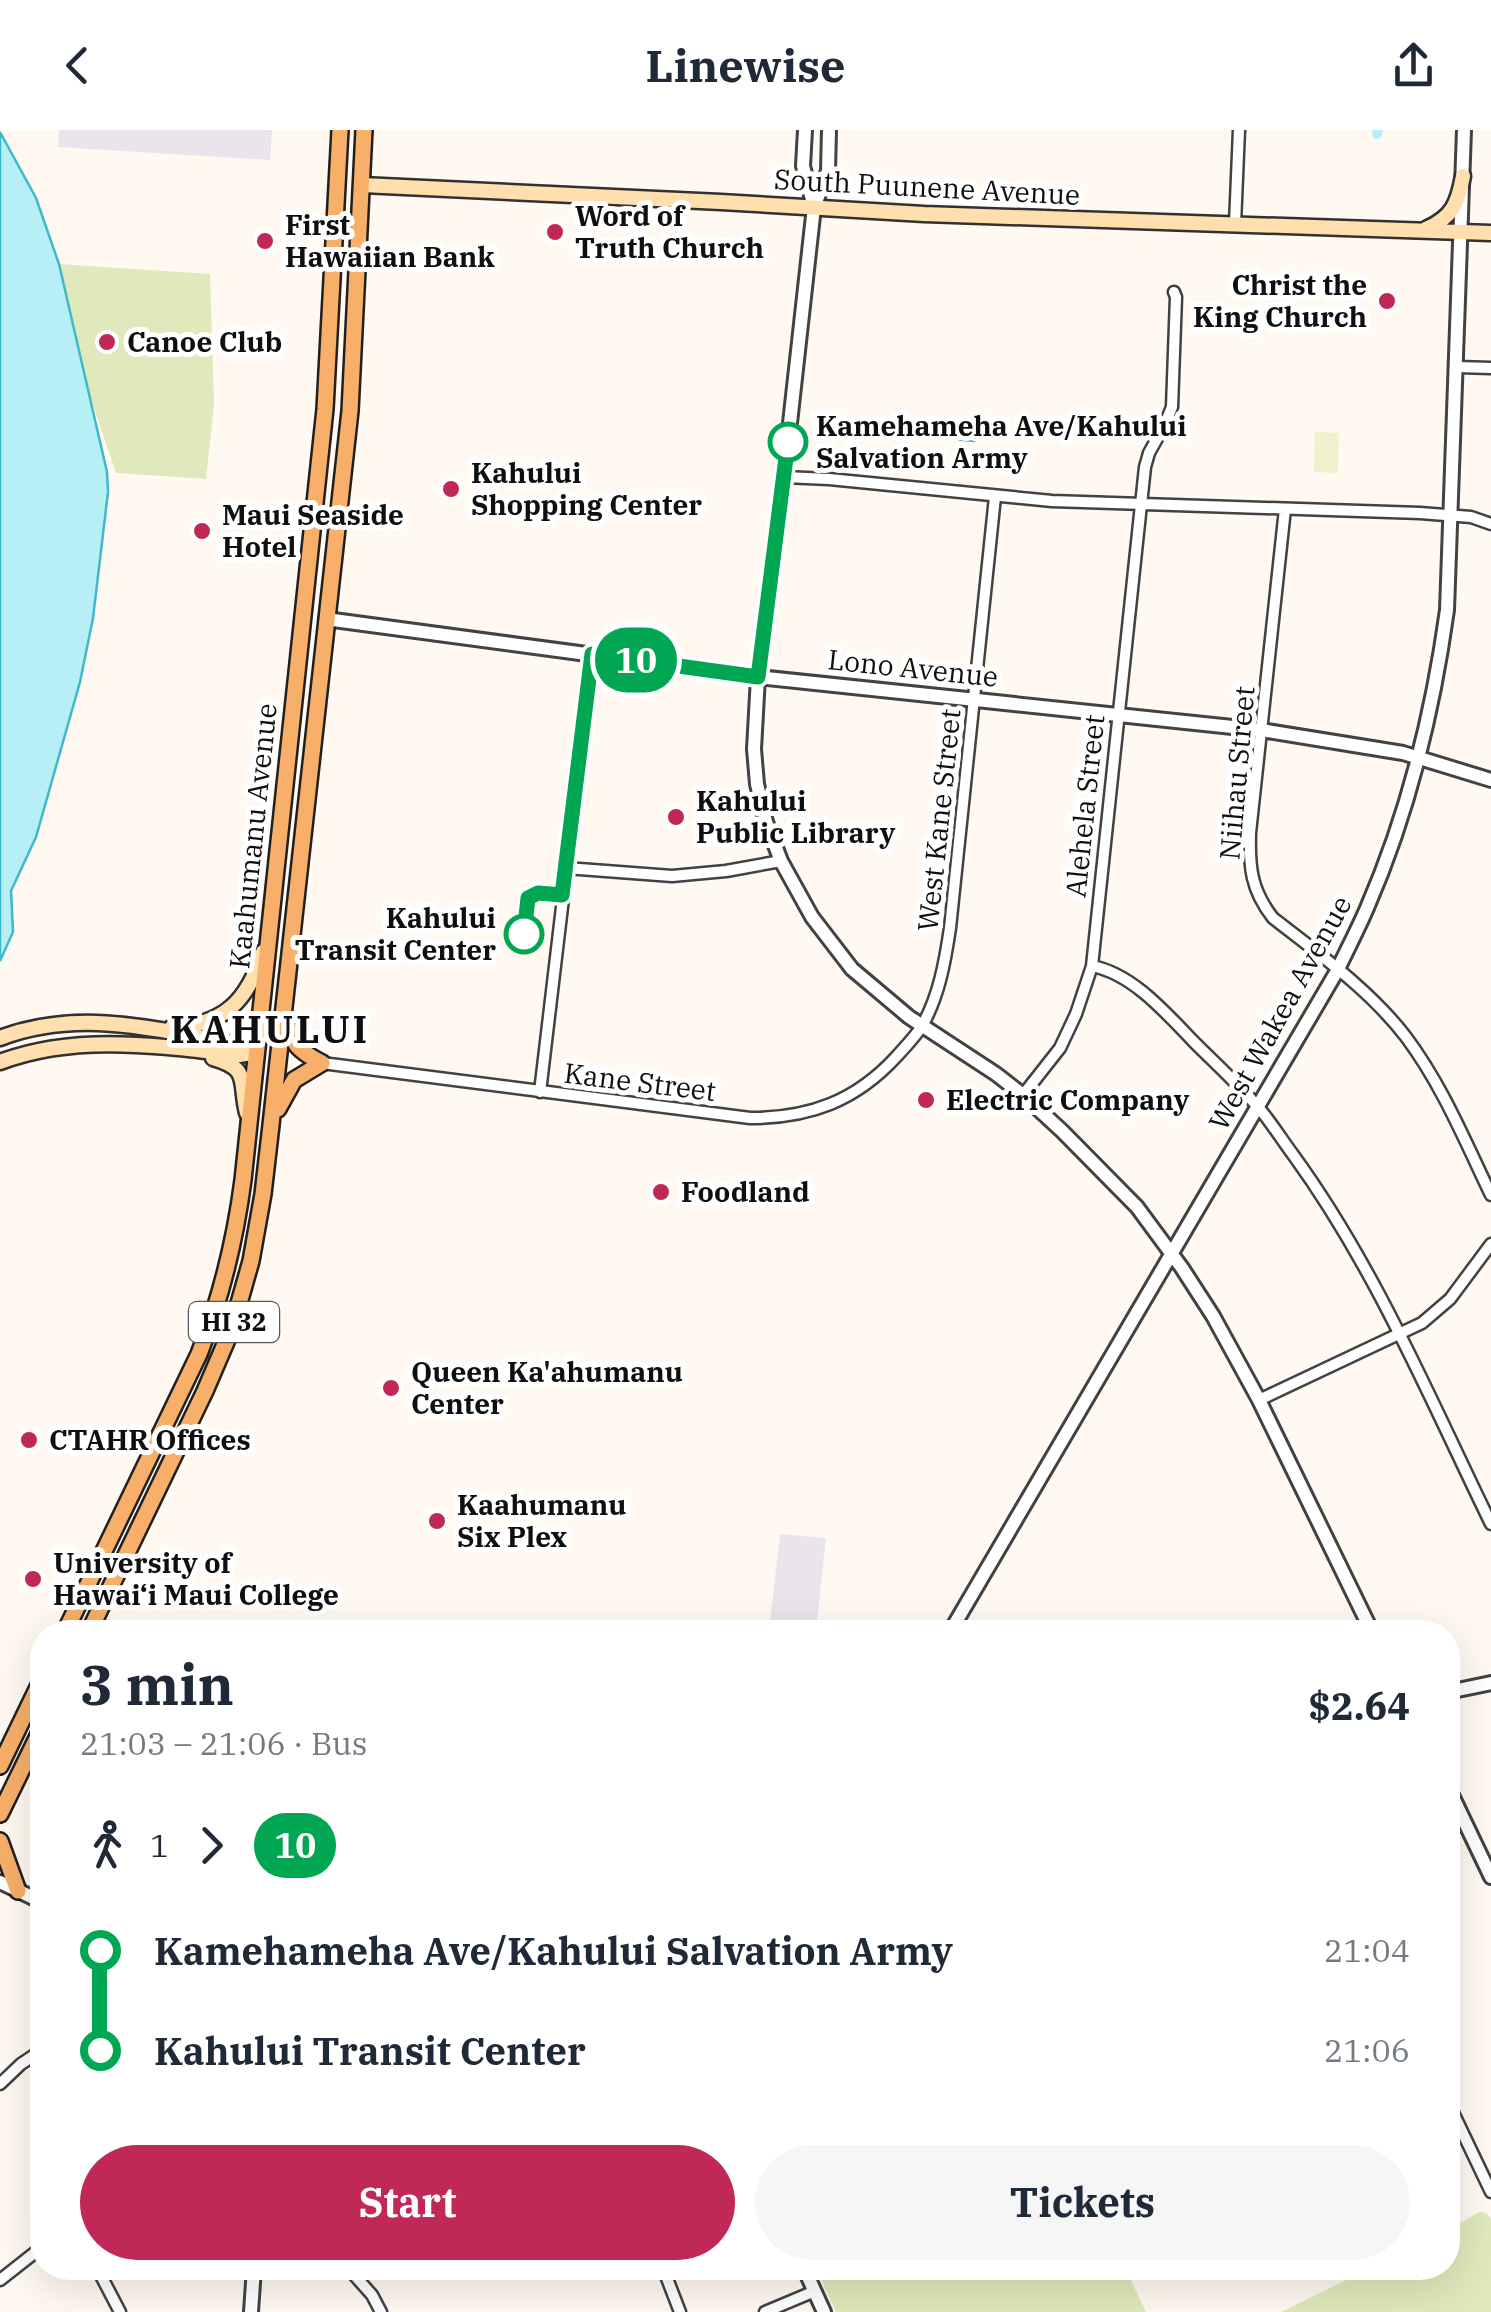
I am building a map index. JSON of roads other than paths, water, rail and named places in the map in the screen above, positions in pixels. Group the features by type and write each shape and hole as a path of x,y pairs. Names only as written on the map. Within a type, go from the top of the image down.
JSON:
{"main road":[{"name":"Kaahumanu Avenue","path":"71,1620 212,1321 239,1207 325,408 340,130"},
{"name":"Kaahumanu Avenue","path":"95,1620 206,1391 232,1328 251,1261 272,1125 350,411 364,130"},
{"path":"1417,232 1436,224 1452,210 1458,202 1463,176"},
{"path":"338,183 362,185"},
{"name":"South Puunene Avenue","path":"362,185 924,214 1491,233"},
{"path":"325,408 350,411"},
{"path":"304,617 326,619"},
{"path":"279,830 302,832"},
{"path":"135,1026 188,1026 214,1020 226,1012 252,982 267,937"},
{"path":"283,1011 296,1046 322,1063"},
{"path":"0,1038 54,1025 104,1022 251,1048 255,1052"},
{"path":"54,1025 56,1048"},
{"path":"0,1062 56,1048 108,1044 239,1055 255,1052 322,1063"},
{"path":"183,1049 227,1062 238,1070 244,1083 248,1117"},
{"path":"272,1125 294,1080 322,1063"},
{"path":"134,1492 153,1502"},
{"path":"0,1766 30,1704"},
{"path":"0,1814 30,1753"},
{"path":"0,1840 18,1891"}],"street":[{"path":"804,130 803,166 814,207"},
{"path":"829,130 828,170 814,207 758,677 754,750 766,822 782,862 812,917 852,970 922,1026 1023,1095 1137,1208 1172,1254 1213,1316 1258,1400 1366,1620"},
{"path":"1234,224 1239,130"},
{"name":"West Wakea Avenue","path":"957,1620 1338,970 1386,860 1439,671 1445,626 1464,130"},
{"name":"Alehela Street","path":"1023,1095 1060,1048 1092,966 1145,467 1172,406 1174,292"},
{"path":"1457,366 1491,368"},
{"path":"784,477 1052,501 1471,516 1491,524"},
{"name":"West Kane Street","path":"922,1026 938,990 948,944 995,497"},
{"name":"Niihau Street","path":"1285,509 1250,833 1251,878 1273,918 1385,1012 1420,1058 1491,1194"},
{"name":"Lono Avenue","path":"326,619 758,677 1262,730 1417,757 1491,780"},
{"path":"540,1092 592,654"},
{"path":"566,868 672,876 782,862"},
{"path":"1092,966 1133,985 1177,1024 1259,1108 1309,1177 1351,1240 1400,1332 1491,1524"},
{"name":"Kane Street","path":"322,1063 733,1117 767,1118 794,1115 837,1102 864,1087 882,1073 922,1026"},
{"path":"1258,1400 1422,1323 1463,1283 1491,1244"},
{"path":"1460,1689 1491,1683"},
{"path":"1460,1812 1491,1877"},
{"path":"0,1882 30,1896"},
{"path":"0,2084 30,2058"},
{"path":"1460,2127 1491,2192"},
{"path":"0,2280 30,2256"},
{"path":"103,2280 120,2312"},
{"path":"252,2312 253,2280"},
{"path":"359,2280 381,2312"},
{"path":"668,2280 680,2312"},
{"path":"809,2280 824,2312"},
{"path":"765,2312 814,2291"}],"water":[{"path":"0,132 36,198 59,264 107,472 108,492 93,618 80,682 36,837 11,891 13,932 0,961"},
{"path":"943,419 976,422 974,441 941,438"}],"waterway":[{"path":"1377,134 1378,130"}],"place":[{"name":"Word of Truth Church","path":"555,232"},
{"name":"First Hawaiian Bank","path":"265,241"},
{"name":"Christ the King Church","path":"1387,301"},
{"name":"Canoe Club","path":"107,342"},
{"name":"Kamehameha Ave/Kahului Salvation Army","path":"788,442"},
{"name":"Kahului Shopping Center","path":"451,489"},
{"name":"Maui Seaside Hotel","path":"202,531"},
{"name":"Kahului Public Library","path":"676,817"},
{"name":"Kahului Transit Center","path":"524,934"},
{"name":"Electric Company","path":"926,1100"},
{"name":"Foodland","path":"661,1192"},
{"name":"Queen Ka'ahumanu Center","path":"391,1388"},
{"name":"CTAHR Offices","path":"29,1440"},
{"name":"Kaahumanu Six Plex","path":"437,1521"},
{"name":"University of Hawai‘i Maui College","path":"33,1579"}],"district":[{"name":"KAHULUI","path":"270,1030"}]}
